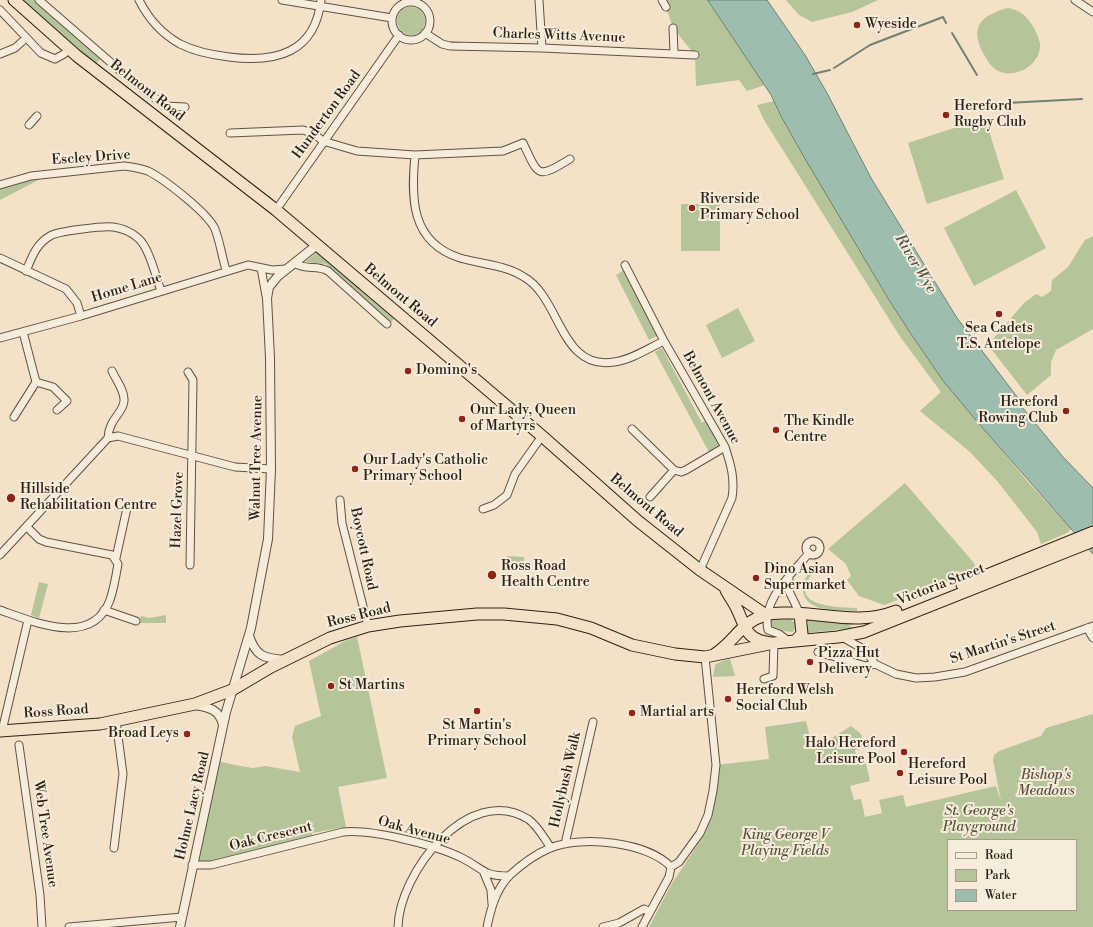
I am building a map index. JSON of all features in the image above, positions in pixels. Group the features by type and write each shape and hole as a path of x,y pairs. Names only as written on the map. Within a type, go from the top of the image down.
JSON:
{"highway":[{"name":"Belmont Road","path":"14,0 69,49 276,210 542,436 638,521 723,587 766,615"},
{"name":"Victoria Street","path":"774,643 842,637 859,633 902,612 1093,532"},
{"name":"Victoria Street","path":"766,615 800,614 845,619 880,617 902,612 1093,541"},
{"path":"723,587 735,606 748,634 760,642 774,643"},
{"name":"Ross Road","path":"1,731 76,726 116,721 195,704 232,690 285,660 330,638 368,626 400,621 471,614 528,616 577,623 632,645 656,651 709,656 774,643"},
{"path":"793,642 802,634 800,614"},
{"path":"709,656 727,645 744,626 766,615"},
{"path":"845,619 857,628 859,633"}],"street":[{"name":"Belmont Road","path":"39,0 124,74 165,106 185,107"},
{"path":"139,0 159,28 179,43 208,54 252,60 282,54 299,44 312,31 319,16 320,4"},
{"path":"282,0 320,4 392,18"},
{"path":"539,0 542,48"},
{"path":"662,0 666,7"},
{"path":"1075,0 1093,12"},
{"path":"410,1 420,2 427,10 430,17 430,23 425,33 418,39 411,40 398,35 392,25 392,18 394,12 403,3 410,1"},
{"path":"0,10 41,53 55,59 69,49"},
{"path":"673,28 674,53"},
{"name":"Charles Witts Avenue","path":"425,33 442,44 450,46 674,53 695,56"},
{"name":"Hunderton Road","path":"276,210 323,141 355,99 398,35"},
{"path":"0,54 15,48 26,38"},
{"path":"29,125 37,116"},
{"path":"230,133 303,130 314,134 323,141 357,151 415,155 503,151 523,143 535,168 540,173 545,173 570,159"},
{"path":"415,155 412,187 415,211 424,231 436,245 458,257 502,268 524,277 549,304 568,341 580,354 603,363 616,362 664,341"},
{"name":"Escley Drive","path":"0,185 30,176 116,167 138,168 158,178 201,211 209,220 215,229 226,270"},
{"path":"26,271 35,249 51,235 113,226 128,230 140,239 148,253 161,291"},
{"name":"Walnut Tree Avenue","path":"232,690 249,636 268,539 271,469 270,358 267,298 269,286 286,269 317,245"},
{"path":"0,258 66,289 77,303 81,316"},
{"path":"294,263 307,269 318,267 328,271 387,324"},
{"name":"Home Lane","path":"0,338 81,316 226,270 248,265 262,268 286,269"},
{"name":"Belmont Avenue","path":"625,265 664,341 725,447 733,474 732,498 700,570"},
{"path":"262,268 267,298"},
{"path":"14,417 36,382 23,332"},
{"path":"0,554 27,527 108,438 108,428 122,407 124,401 123,394 112,371"},
{"name":"Hazel Grove","path":"188,372 193,380 193,455 190,565"},
{"path":"36,382 53,387 67,401 57,410"},
{"path":"632,429 674,470 681,472 725,447"},
{"name":"Hazel Grove","path":"108,438 118,436 235,467 271,469"},
{"path":"483,509 494,505 507,495 515,474 542,436"},
{"path":"650,497 674,470"},
{"name":"Boycott Road","path":"340,500 342,523 368,626"},
{"path":"0,610 28,620 65,628 75,629 94,620 104,610 114,588 118,564 116,558 127,508"},
{"path":"27,527 39,539 46,542 112,555 116,558"},
{"path":"793,642 768,630 766,615 776,594 809,553"},
{"path":"789,578 790,593 800,614"},
{"path":"104,610 136,621"},
{"path":"1,731 28,620"},
{"path":"1090,627 1093,638"},
{"name":"St Martin's Street","path":"818,652 866,666 874,664 896,674 916,678 945,676 965,672 1090,627"},
{"path":"859,633 865,650 874,664"},
{"path":"249,636 253,648 261,656 270,659 285,660"},
{"path":"842,637 865,650"},
{"path":"764,679 773,676 774,643"},
{"path":"642,927 669,877 671,867 679,862 700,833 708,815 716,765 709,656"},
{"name":"Holme Lacy Road","path":"180,927 192,866 232,690"},
{"path":"195,704 215,710 222,718 223,728"},
{"path":"114,848 123,774 116,721"},
{"name":"Hollybush Walk","path":"564,844 593,722"},
{"name":"Web Tree Avenue","path":"19,745 40,895 42,927"},
{"path":"398,927 404,898 412,876 433,847 467,818 489,812 501,811 515,814 528,819 536,827 551,848"},
{"name":"Oak Crescent","path":"192,866 211,865 343,832 357,831"},
{"name":"Oak Avenue","path":"357,831 433,847 462,858 484,873 509,876"},
{"path":"487,927 492,904 509,876 527,861 551,848 564,844 602,841 624,844 646,851 667,862 671,867"},
{"path":"484,873 490,890 492,904"},
{"path":"603,927 619,923 644,909 650,912"},
{"path":"69,927 182,917"},
{"path":"626,927 629,918"}],"green space":[{"path":"14,0 39,0 103,56 92,68"},
{"path":"662,0 708,0 765,85 747,91 739,80 696,86 695,55 673,28"},
{"path":"786,0 878,0 852,12 812,22 799,15"},
{"path":"411,7 421,11 425,21 421,31 411,35 401,31 397,21 401,11"},
{"path":"1008,8 1016,10 1027,18 1036,31 1040,44 1039,52 1032,64 1019,72 1012,73 1005,73 993,68 983,53 977,36 980,23 985,18 991,14"},
{"path":"774,101 782,118 889,300 945,382 1028,482 1071,529 1067,533 1041,544 1037,532 998,482 970,452 920,411 941,392 901,338 764,120 757,105"},
{"path":"985,118 1004,179 927,204 908,143"},
{"path":"48,175 0,200 0,185"},
{"path":"1016,190 1046,248 974,286 944,228"},
{"path":"681,204 720,204 720,251 681,251"},
{"path":"1093,236 1093,329 1056,350 1051,362 1051,375 1027,395 988,345 1024,303 1036,294 1042,297 1051,291 1052,280 1068,267 1085,240"},
{"path":"317,252 394,319 391,322 326,264 305,262"},
{"path":"624,270 657,336 649,340 616,275"},
{"path":"738,308 755,341 722,358 706,325"},
{"path":"662,348 702,423 706,420 720,446 709,452 655,352"},
{"path":"905,483 974,563 976,571 884,605 859,596 847,580 851,576 846,564 828,549"},
{"path":"507,556 524,557 523,567 506,566"},
{"path":"814,567 816,569 807,581 805,591 808,597 815,602 825,605 857,608 857,611 825,609 811,604 806,599 803,592 804,581"},
{"path":"39,582 48,584 39,618 31,615"},
{"path":"166,615 166,623 139,623 141,616 149,618"},
{"path":"790,619 796,626 793,632 774,630 770,627 770,620"},
{"path":"808,620 847,624 854,628 807,633"},
{"path":"357,637 387,778 338,787 346,827 312,833 313,840 192,865 217,761 253,768 265,766 300,772 292,737 295,726 321,716 309,661 345,641"},
{"path":"730,659 735,676 713,677 715,665"},
{"name":"King George V Playing Fields","path":"1093,714 1093,927 649,927 671,885 704,835 700,833 708,815 716,765 769,759 765,727 806,721 813,750 851,726 861,734 865,748 855,750 858,761 865,759 870,781 850,786 854,800 861,799 865,817 882,813 879,800 903,795 906,807 996,786 1001,801 993,760 994,755 999,751 1041,736 1046,728"}],"water":[{"name":"River Wye","path":"708,0 767,0 805,55 827,93 871,178 957,318 1021,402 1022,407 1063,457 1093,488 1093,554 944,382 889,300 804,157 771,95"}],"waterway":[{"path":"834,68 870,45 943,17 946,23"},
{"path":"952,33 977,75"},
{"path":"813,74 830,70"},
{"path":"988,104 1082,99"}],"place":[{"name":"Wyeside","path":"857,25"},
{"name":"Hereford Rugby Club","path":"946,115"},
{"name":"Riverside Primary School","path":"692,208"},
{"name":"Sea Cadets T.S. Antelope","path":"999,314"},
{"name":"Domino's","path":"408,371"},
{"name":"Hereford Rowing Club","path":"1066,411"},
{"name":"Our Lady, Queen of Martyrs","path":"462,419"},
{"name":"The Kindle Centre","path":"776,430"},
{"name":"Our Lady's Catholic Primary School","path":"355,469"},
{"name":"Hillside Rehabilitation Centre","path":"11,498"},
{"name":"Ross Road Health Centre","path":"492,575"},
{"name":"Dino Asian Supermarket","path":"756,578"},
{"name":"Pizza Hut Delivery","path":"810,662"},
{"name":"St Martins","path":"331,686"},
{"name":"Hereford Welsh Social Club","path":"728,699"},
{"name":"St Martin's Primary School","path":"477,711"},
{"name":"Martial arts","path":"632,713"},
{"name":"Broad Leys","path":"187,734"},
{"name":"Halo Hereford Leisure Pool","path":"904,752"},
{"name":"Hereford Leisure Pool","path":"900,773"}],"park label":[{"name":"Bishop's Meadows","path":"1046,784"},
{"name":"St. George's Playground","path":"979,820"}]}
